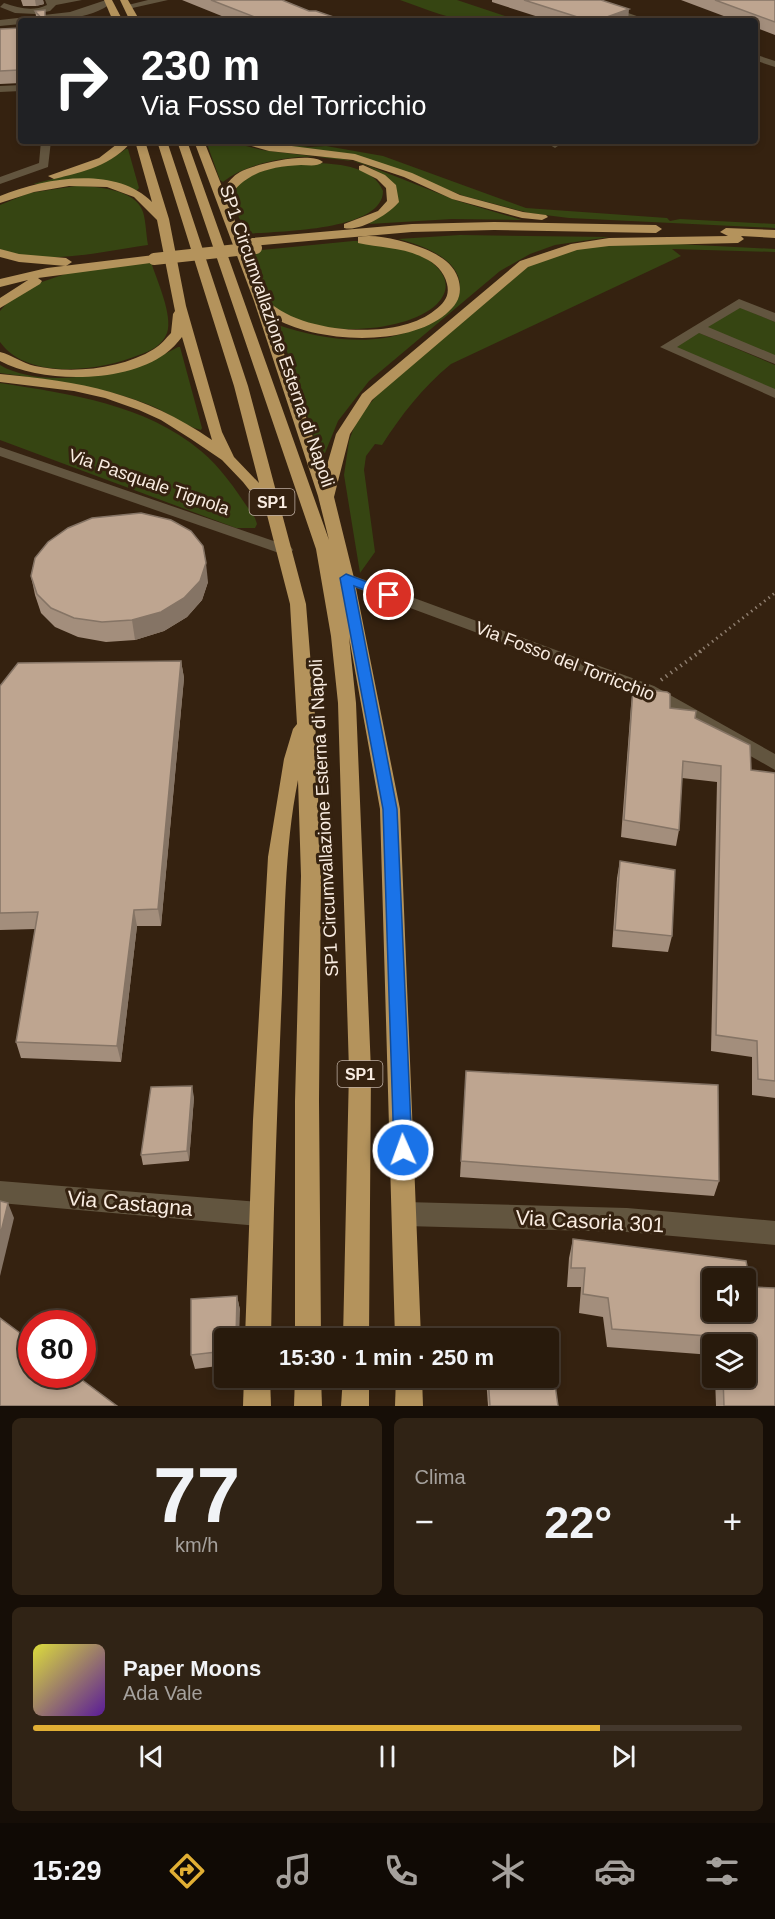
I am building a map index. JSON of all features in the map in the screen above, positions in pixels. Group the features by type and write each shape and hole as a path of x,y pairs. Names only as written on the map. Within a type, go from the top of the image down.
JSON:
{"highway":[{"path":"108,1 116,18"},
{"path":"126,3 134,18"},
{"path":"0,192 103,161 124,144"},
{"name":"SP1","path":"141,144 162,219 180,306 215,432 228,459 248,478 277,518"},
{"name":"SP1 Circumvallazione Esterna di Napoli","path":"163,144 241,386 298,604 306,716 311,876 307,1101 308,1328"},
{"name":"SP1 Circumvallazione Esterna di Napoli","path":"183,144 318,532 340,636 347,703 360,1071 356,1328"},
{"path":"200,144 260,301 326,496 346,578 390,809 408,1328"},
{"path":"252,144 269,148 355,157 408,175 456,196 522,215 675,230"},
{"path":"222,199 236,180 253,171 276,165 312,162 341,163 364,169 381,177 392,187 393,202 382,213 357,224 254,245"},
{"path":"0,200 23,190 48,185 97,183 137,195 162,219"},
{"path":"316,234 494,226 775,234"},
{"path":"0,276 68,262 414,233 545,231 670,234 775,241"},
{"path":"260,301 278,315 293,322 351,333 412,327 428,322 448,306 453,297 453,279 441,262 405,246 346,238"},
{"path":"318,532 343,434 367,397 524,264 575,247 609,242 738,239"},
{"path":"0,253 19,258 68,262"},
{"path":"0,304 19,290 41,279 153,256"},
{"path":"0,283 47,272 97,266"},
{"path":"0,356 26,369 48,372 74,373 109,369 138,362 159,352 178,334 180,306"},
{"path":"0,378 101,393 145,407 182,426 228,459"},
{"path":"258,1328 260,1214 276,887 291,762 306,716"},
{"path":"257,1388 257,1406"},
{"path":"308,1388 308,1406"},
{"path":"355,1406 356,1388"},
{"path":"409,1388 409,1406"}],"street":[{"path":"2,4 22,11 50,9 52,6 49,0"},
{"path":"56,0 57,3 78,0"},
{"path":"126,3 164,0"},
{"path":"582,0 637,18"},
{"path":"44,18 96,9 108,1"},
{"path":"2,4 11,22"},
{"path":"18,29 10,27 11,22 13,16 22,11"},
{"path":"77,14 97,18"},
{"path":"0,23 18,21"},
{"path":"0,34 18,31"},
{"path":"758,58 775,64"},
{"path":"0,89 18,88"},
{"path":"0,181 44,165 46,144"},
{"path":"775,318 739,303 667,346 775,394"},
{"path":"698,328 775,360"},
{"name":"Via Pasquale Tignola","path":"0,450 82,481 285,550"},
{"name":"Via Fosso del Torricchio","path":"346,578 648,690 775,763"},
{"name":"Via Castagna","path":"0,1192 260,1214"},
{"name":"Via Casoria 301","path":"405,1214 627,1220 775,1233"}],"path":[{"path":"648,690 747,617 775,593"}],"green space":[{"path":"400,0 457,0 505,16 456,18"},
{"path":"207,144 238,144 262,150 318,157 278,160 238,172 223,182 220,180"},
{"path":"273,144 326,146 383,156 526,208 667,218 670,221 680,219 775,224 775,228 569,218 529,213 464,196 362,157"},
{"path":"128,149 139,188 136,191 128,187 33,184 93,166"},
{"path":"350,161 359,162 458,201 522,220 452,219 369,224 394,203 381,174 365,165"},
{"path":"318,163 355,168 372,177 383,191 378,204 366,215 325,227 246,234 231,204 231,194 236,185 245,178 269,169"},
{"path":"76,186 114,190 132,198 143,212 148,245 93,254 55,257 36,257 0,249 0,205 29,193"},
{"path":"460,235 609,237 555,245 530,254 500,271 369,381 338,421 325,453 319,452 278,325 325,337 359,340 392,337 407,332 458,298 460,285 451,265 443,258 432,251 398,239"},
{"path":"353,241 387,244 418,254 437,267 443,275 446,284 444,294 437,304 422,315 378,327 353,329 328,328 305,323 285,315 270,303 261,285 252,251"},
{"path":"658,243 775,249 775,252 672,249 681,256 451,364 413,402 382,445 375,444 366,456 364,470 375,552 360,573 344,475 349,441 357,419 383,388 530,265 577,249 609,244"},
{"path":"151,262 166,308 168,326 165,338 151,350 105,365 65,369 28,363 12,354 0,342 0,311 33,285 71,272"},
{"path":"739,307 775,322 775,357 705,327"},
{"path":"697,332 775,365 775,391 673,347"},
{"path":"180,347 201,430 154,407 129,398 74,384 0,373 0,365 19,373 41,377 90,376 138,364"},
{"path":"0,383 80,397 106,404 156,422 179,435 201,451 224,474 255,518 257,524 255,528 236,528 0,440"}],"building":[{"path":"211,0 282,0 309,11 336,18 257,18"},
{"path":"524,0 601,0 629,9 604,18 581,18"},
{"path":"715,0 775,0 775,22"},
{"path":"45,10 45,18 41,18 35,11"},
{"path":"18,28 18,70 0,71 0,29"},
{"path":"141,513 171,520 191,531 203,546 206,563 200,581 184,598 161,612 132,620 102,622 74,618 51,608 37,594 31,576 35,558 48,542 68,528 92,518"},
{"path":"181,661 158,909 134,910 117,1046 16,1042 38,912 0,913 0,686 18,663"},
{"path":"633,688 667,692 670,694 670,708 696,711 695,718 750,745 751,770 775,773 775,1081 758,1079 757,1041 716,1035 721,766 683,761 679,830 624,820"},
{"path":"620,861 675,870 672,936 615,930"},
{"path":"466,1071 718,1085 719,1181 461,1161"},
{"path":"192,1086 187,1151 141,1155 151,1087"},
{"path":"0,1201 8,1203 0,1236"},
{"path":"573,1239 746,1261 747,1268 702,1268 702,1322 756,1322 756,1287 775,1288 775,1406 724,1406 723,1388 756,1388 756,1334 702,1336 612,1329 608,1298 583,1294 585,1268 571,1268"},
{"path":"237,1296 236,1328 214,1328 214,1352 191,1355 191,1299"},
{"path":"0,1318 18,1332 18,1388 93,1388 117,1406 0,1406"},
{"path":"489,1388 556,1388 558,1406 490,1406"}],"route":[{"path":"389,595 346,578 390,809 403,1150"}]}
